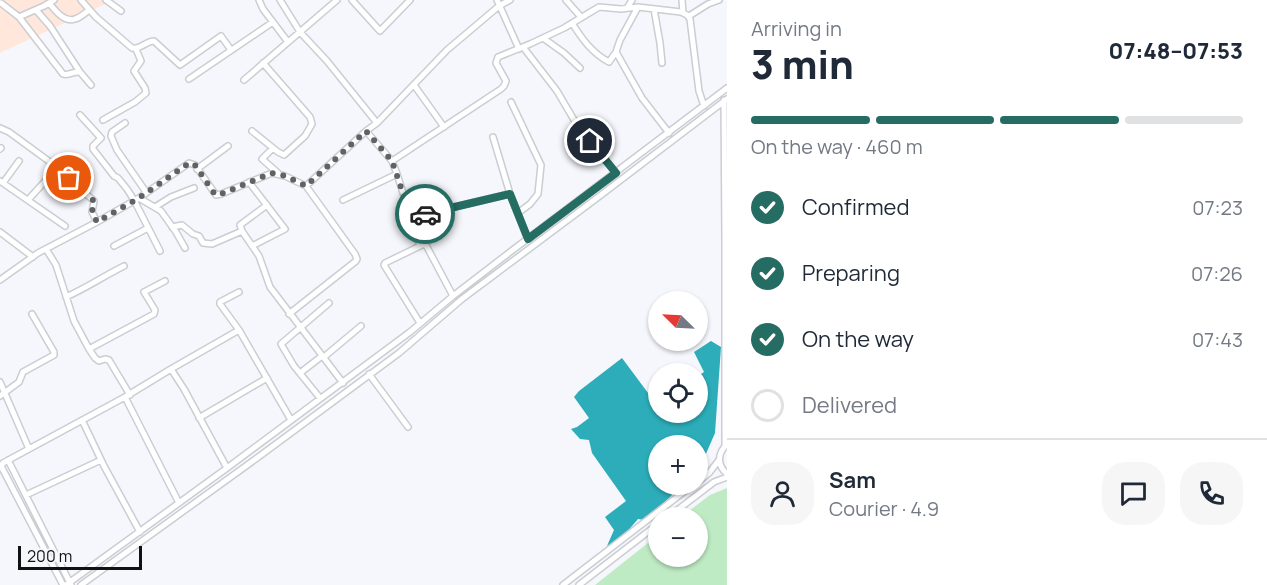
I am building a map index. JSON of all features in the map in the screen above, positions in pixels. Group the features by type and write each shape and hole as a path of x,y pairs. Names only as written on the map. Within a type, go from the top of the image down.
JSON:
{"street":[{"path":"81,0 129,46 136,49 141,61 134,71 145,88 145,95 103,120"},
{"path":"106,0 121,11"},
{"path":"259,0 263,9 288,42"},
{"path":"280,0 300,32 327,61 377,123"},
{"path":"244,80 337,0"},
{"path":"352,0 380,31 410,0"},
{"path":"306,186 377,123 447,50 498,3 510,0"},
{"path":"566,0 581,17"},
{"path":"627,8 632,0"},
{"path":"682,0 695,50 699,91 704,106"},
{"path":"392,161 501,89 506,81 496,64 498,57 572,23 600,3 621,9 638,7 686,15 719,0"},
{"path":"19,16 52,2 59,15 71,20 89,10"},
{"path":"1,3 19,16 61,72 65,75 80,72"},
{"path":"498,3 521,48 557,90 577,125 616,173"},
{"path":"572,23 584,42 609,62 638,7"},
{"path":"654,9 662,63"},
{"path":"36,10 50,26 80,72 92,85"},
{"path":"189,79 273,22"},
{"path":"136,49 154,41 180,65 221,36 231,50"},
{"path":"543,38 580,68"},
{"path":"616,52 642,98 669,133"},
{"path":"252,131 284,155 305,136 312,124 310,117 263,63"},
{"path":"414,85 444,127"},
{"path":"68,584 342,382 725,90"},
{"path":"708,474 719,460 726,445 725,90"},
{"path":"81,585 399,353 462,299 725,100"},
{"path":"510,102 541,165 538,194 518,213"},
{"path":"80,116 101,138 93,149 136,199 160,251"},
{"path":"125,123 112,132 111,136 117,150 146,192"},
{"path":"0,128 9,132 57,168 94,201 92,212 97,222"},
{"path":"366,131 392,161 420,246"},
{"path":"493,137 510,194 528,239"},
{"path":"198,169 228,146"},
{"path":"273,148 262,159 279,174"},
{"path":"19,161 1,182 65,226"},
{"path":"0,279 33,256 97,222 192,163 216,195 272,173 306,186 357,259 289,314"},
{"path":"28,200 57,168"},
{"path":"343,200 397,174"},
{"path":"249,182 285,229 252,246"},
{"path":"156,207 171,197 194,188"},
{"path":"411,217 510,194"},
{"path":"136,199 161,211 185,248"},
{"path":"267,206 240,225 242,231 260,256 270,287 348,389"},
{"path":"172,227 182,225 199,236 203,243 212,244 242,231"},
{"path":"114,246 148,228"},
{"path":"0,232 33,256"},
{"path":"420,323 384,265 385,263 424,244 455,294 462,299"},
{"path":"46,249 56,266 71,314 89,349 99,361 109,360 179,503"},
{"path":"66,297 124,266"},
{"path":"89,349 154,314 144,292 165,280"},
{"path":"239,292 219,304 239,330 291,420"},
{"path":"320,398 300,374 281,344 329,303"},
{"path":"3,394 19,382 23,372 54,355 33,314"},
{"path":"300,374 361,326"},
{"path":"68,584 1,465 127,396 239,330"},
{"path":"171,369 227,468"},
{"path":"369,374 408,427"},
{"path":"199,418 267,378"},
{"path":"0,382 3,394 29,449"},
{"path":"82,420 140,532"},
{"path":"8,460 68,584"},
{"path":"26,495 101,460"},
{"path":"681,507 714,482 727,476 719,460"},
{"path":"563,585 680,495"},
{"path":"579,585 648,532"}],"shaded area":[{"path":"0,0 114,0 0,53"}],"green space":[{"path":"727,488 727,585 595,585 648,543 648,567 708,567 708,507 694,507 710,495"}],"water":[{"path":"711,341 721,347 715,433 708,449 708,435 648,435 648,495 672,495 659,507 648,507 648,517 644,520 638,519 620,540 607,546 614,530 605,517 626,501 592,453 589,440 580,439 571,429 589,418 574,397 622,358 648,393 648,423 708,423 708,363 700,363 694,352 708,351 708,343"}],"way so far":[{"path":"69,178 94,201 92,212 97,222 139,198 189,163 195,165 216,195 272,173 285,176 306,186 366,131 392,161 411,217 425,214"}],"route":[{"path":"425,214 510,194 528,239 616,173 590,141"}]}
